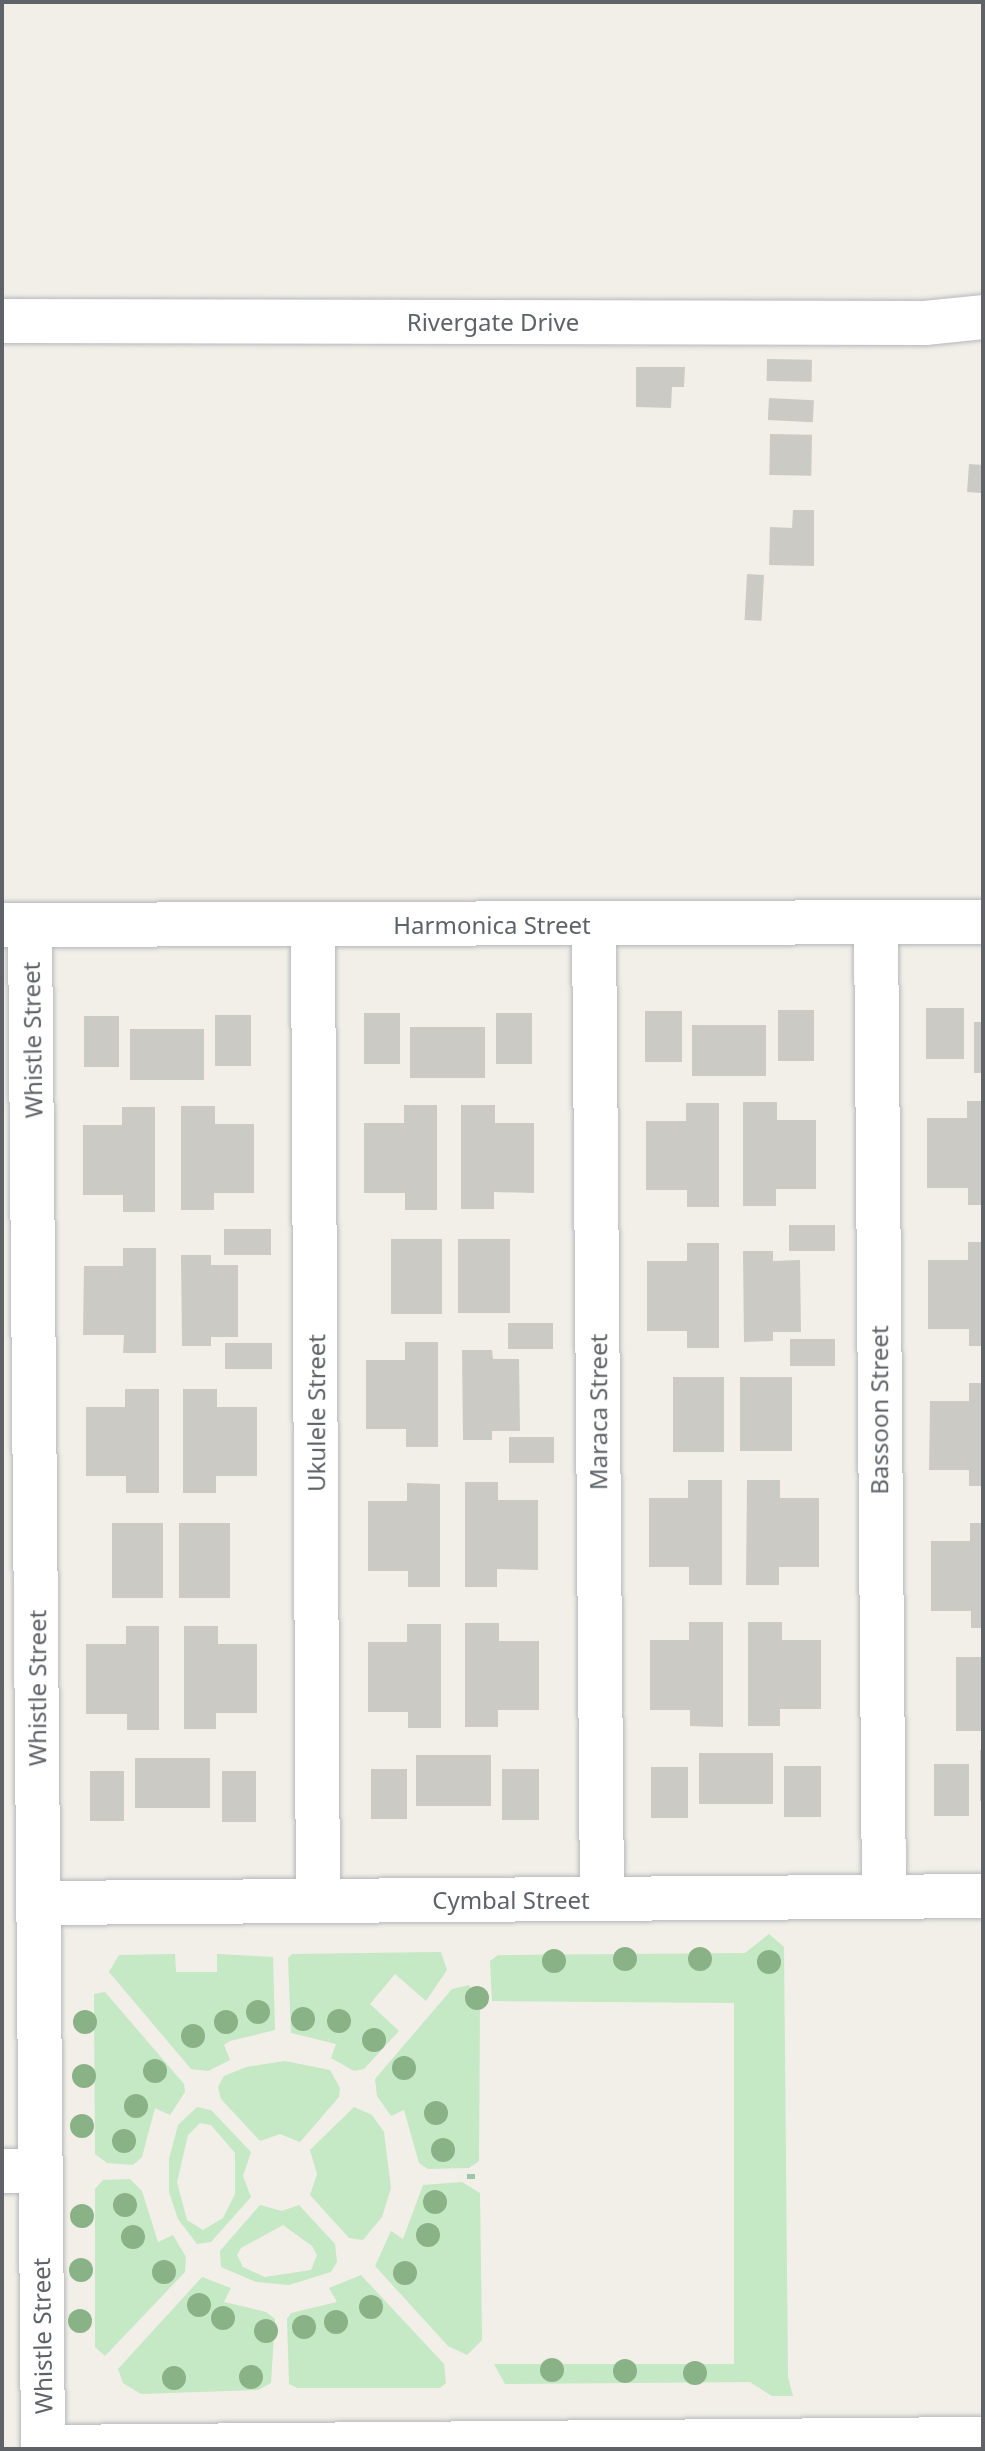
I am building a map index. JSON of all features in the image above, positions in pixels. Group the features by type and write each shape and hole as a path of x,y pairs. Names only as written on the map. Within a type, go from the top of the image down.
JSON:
{"street":[{"name":"Rivergate Drive","path":"2,321 925,323 983,317"},
{"name":"Harmonica Street","path":"16,926 983,922"},
{"name":"Bassoon Street","path":"876,923 884,1896"},
{"name":"Maraca Street","path":"594,924 602,1899"},
{"name":"Whistle Street","path":"16,926 39,1903 21,2171 43,2448"},
{"name":"Ukulele Street","path":"313,926 318,1901"},
{"name":"Cymbal Street","path":"39,1903 983,1896"},
{"path":"43,2448 888,2445 983,2439"}],"path":[{"path":"467,2176 476,2176"}],"green space":[{"path":"769,1934 784,1947 788,2377 793,2396 772,2396 750,2382 505,2384 494,2364 734,2364 734,2003 492,2001 490,1961 498,1955 745,1953"},
{"path":"441,1952 447,1970 426,2001 395,1974 370,2004 399,2031 364,2069 354,2071 331,2058 336,2044 291,2033 288,1958 292,1954"},
{"path":"175,1954 176,1972 217,1972 217,1954 273,1957 275,2030 230,2041 224,2045 230,2060 208,2071 191,2069 109,1972 119,1955"},
{"path":"469,1985 480,2005 479,2161 469,2168 428,2169 419,2163 404,2110 391,2116 377,2096 375,2079 452,1989"},
{"path":"105,1992 184,2084 185,2092 170,2115 155,2108 142,2157 133,2165 107,2163 95,2154 94,1994"},
{"path":"285,2061 330,2070 340,2088 339,2097 300,2142 280,2134 260,2141 221,2099 218,2087 224,2076 246,2067"},
{"path":"197,2107 211,2110 251,2152 243,2176 251,2197 211,2242 197,2244 178,2219 169,2192 169,2159 178,2125","holes":["200,2123 211,2125 235,2153 235,2194 223,2218 203,2230 187,2220 177,2182 188,2135"]},
{"path":"354,2107 372,2115 384,2132 391,2188 382,2217 363,2240 349,2238 310,2195 317,2174 310,2150"},
{"path":"130,2179 142,2191 158,2242 173,2235 186,2257 185,2272 105,2356 95,2347 95,2189 103,2180"},
{"path":"462,2182 480,2193 482,2340 467,2355 448,2346 375,2266 391,2231 403,2239 423,2185"},
{"path":"260,2205 282,2211 299,2205 335,2244 337,2262 331,2272 289,2285 256,2282 221,2267 220,2251","holes":["283,2225 312,2246 317,2255 311,2270 265,2277 243,2267 237,2255 241,2248"]},
{"path":"361,2275 444,2364 446,2383 440,2388 297,2388 289,2384 287,2319 291,2313 337,2302 329,2288"},
{"path":"202,2277 231,2288 224,2302 266,2312 275,2319 271,2383 258,2390 141,2394 123,2383 118,2369"}],"building":[{"path":"767,359 812,360 812,382 767,381"},
{"path":"636,367 685,367 684,387 672,387 671,408 636,407"},
{"path":"769,398 814,400 813,422 768,420"},
{"path":"770,434 812,435 811,476 769,475"},
{"path":"969,464 983,465 981,493 967,492"},
{"path":"793,510 814,510 814,566 769,565 770,527 792,528"},
{"path":"747,574 764,575 762,621 745,620"},
{"path":"926,1008 964,1008 964,1059 926,1059"},
{"path":"778,1010 814,1010 814,1061 778,1061"},
{"path":"645,1011 682,1011 682,1062 645,1062"},
{"path":"364,1013 400,1013 400,1064 364,1064"},
{"path":"496,1013 532,1013 532,1064 496,1064"},
{"path":"215,1015 251,1015 251,1066 215,1066"},
{"path":"84,1016 119,1016 119,1067 84,1067"},
{"path":"974,1022 983,1022 983,1073 974,1073"},
{"path":"692,1025 766,1025 766,1076 692,1076"},
{"path":"410,1027 485,1027 485,1078 410,1078"},
{"path":"130,1029 204,1029 204,1080 130,1080"},
{"path":"967,1101 983,1101 983,1205 968,1205 968,1188 927,1188 927,1118 967,1118"},
{"path":"743,1102 777,1102 777,1120 816,1120 816,1189 776,1189 776,1206 743,1206"},
{"path":"686,1103 719,1103 719,1207 687,1207 687,1190 646,1190 646,1121 686,1121"},
{"path":"404,1105 437,1105 437,1210 405,1210 405,1193 364,1193 364,1123 404,1123"},
{"path":"461,1105 495,1105 495,1123 534,1123 534,1193 494,1192 494,1209 461,1209"},
{"path":"181,1106 215,1106 215,1124 254,1124 254,1193 214,1193 214,1210 181,1210"},
{"path":"122,1107 155,1107 155,1212 123,1212 123,1195 83,1195 83,1125 122,1125"},
{"path":"789,1225 835,1225 835,1251 789,1251"},
{"path":"224,1229 271,1229 271,1255 224,1255"},
{"path":"391,1239 442,1239 442,1314 391,1314"},
{"path":"458,1239 510,1239 510,1313 458,1313"},
{"path":"968,1242 983,1242 983,1346 969,1346 969,1329 928,1329 928,1260 968,1260"},
{"path":"687,1243 719,1243 719,1348 687,1348 687,1331 647,1331 647,1261 687,1261"},
{"path":"123,1248 156,1248 156,1353 123,1353 124,1335 83,1335 84,1266 123,1266"},
{"path":"743,1251 773,1251 773,1261 800,1260 801,1332 773,1332 773,1341 744,1342"},
{"path":"181,1255 211,1255 211,1265 238,1265 238,1337 211,1337 211,1346 182,1346"},
{"path":"508,1323 553,1323 553,1349 508,1349"},
{"path":"790,1339 835,1339 835,1366 790,1366"},
{"path":"405,1342 438,1342 438,1447 406,1447 406,1429 366,1429 366,1360 405,1360"},
{"path":"225,1343 272,1343 272,1369 225,1369"},
{"path":"462,1350 492,1350 493,1359 519,1359 520,1431 492,1431 492,1440 463,1440"},
{"path":"673,1377 724,1377 724,1452 673,1452"},
{"path":"740,1377 792,1377 792,1451 740,1451"},
{"path":"969,1383 983,1383 983,1486 969,1486 969,1470 929,1470 930,1401 969,1401"},
{"path":"125,1389 159,1389 159,1493 126,1493 126,1476 86,1476 86,1407 125,1407"},
{"path":"183,1389 217,1389 217,1407 257,1407 257,1476 216,1476 216,1493 183,1493"},
{"path":"509,1437 554,1437 554,1463 509,1463"},
{"path":"688,1480 722,1480 722,1585 689,1585 689,1567 649,1567 649,1498 688,1498"},
{"path":"747,1480 780,1480 780,1498 819,1498 819,1567 779,1567 779,1585 746,1585"},
{"path":"465,1482 498,1482 498,1500 538,1500 538,1570 497,1569 497,1587 465,1587"},
{"path":"407,1483 440,1484 440,1587 408,1587 408,1571 368,1571 368,1501 407,1501"},
{"path":"112,1523 163,1523 163,1598 112,1598"},
{"path":"179,1523 230,1523 230,1598 179,1598"},
{"path":"970,1523 983,1523 983,1628 971,1628 971,1611 931,1611 931,1541 970,1541"},
{"path":"689,1622 723,1622 723,1727 690,1726 690,1710 650,1710 650,1640 689,1640"},
{"path":"748,1622 782,1622 782,1640 821,1640 821,1709 780,1709 780,1726 748,1726"},
{"path":"465,1623 499,1623 499,1641 539,1641 539,1710 498,1710 498,1727 465,1727"},
{"path":"407,1624 441,1624 441,1728 408,1728 408,1712 368,1712 368,1642 407,1642"},
{"path":"126,1626 159,1626 159,1730 127,1730 127,1714 86,1714 86,1644 126,1644"},
{"path":"184,1626 218,1626 218,1644 257,1644 257,1713 216,1713 216,1729 184,1729"},
{"path":"956,1657 983,1657 983,1731 956,1731"},
{"path":"980,1750 983,1750 983,1801 980,1801"},
{"path":"699,1753 773,1753 773,1804 699,1804"},
{"path":"416,1755 491,1755 491,1806 416,1806"},
{"path":"135,1758 210,1758 210,1808 135,1808"},
{"path":"934,1764 969,1764 969,1816 934,1816"},
{"path":"784,1766 821,1766 821,1817 784,1817"},
{"path":"651,1767 688,1767 688,1818 651,1818"},
{"path":"371,1769 407,1769 407,1819 371,1819"},
{"path":"502,1769 539,1769 539,1820 502,1820"},
{"path":"90,1771 124,1771 124,1821 90,1821"},
{"path":"222,1771 256,1771 256,1822 222,1822"}]}
